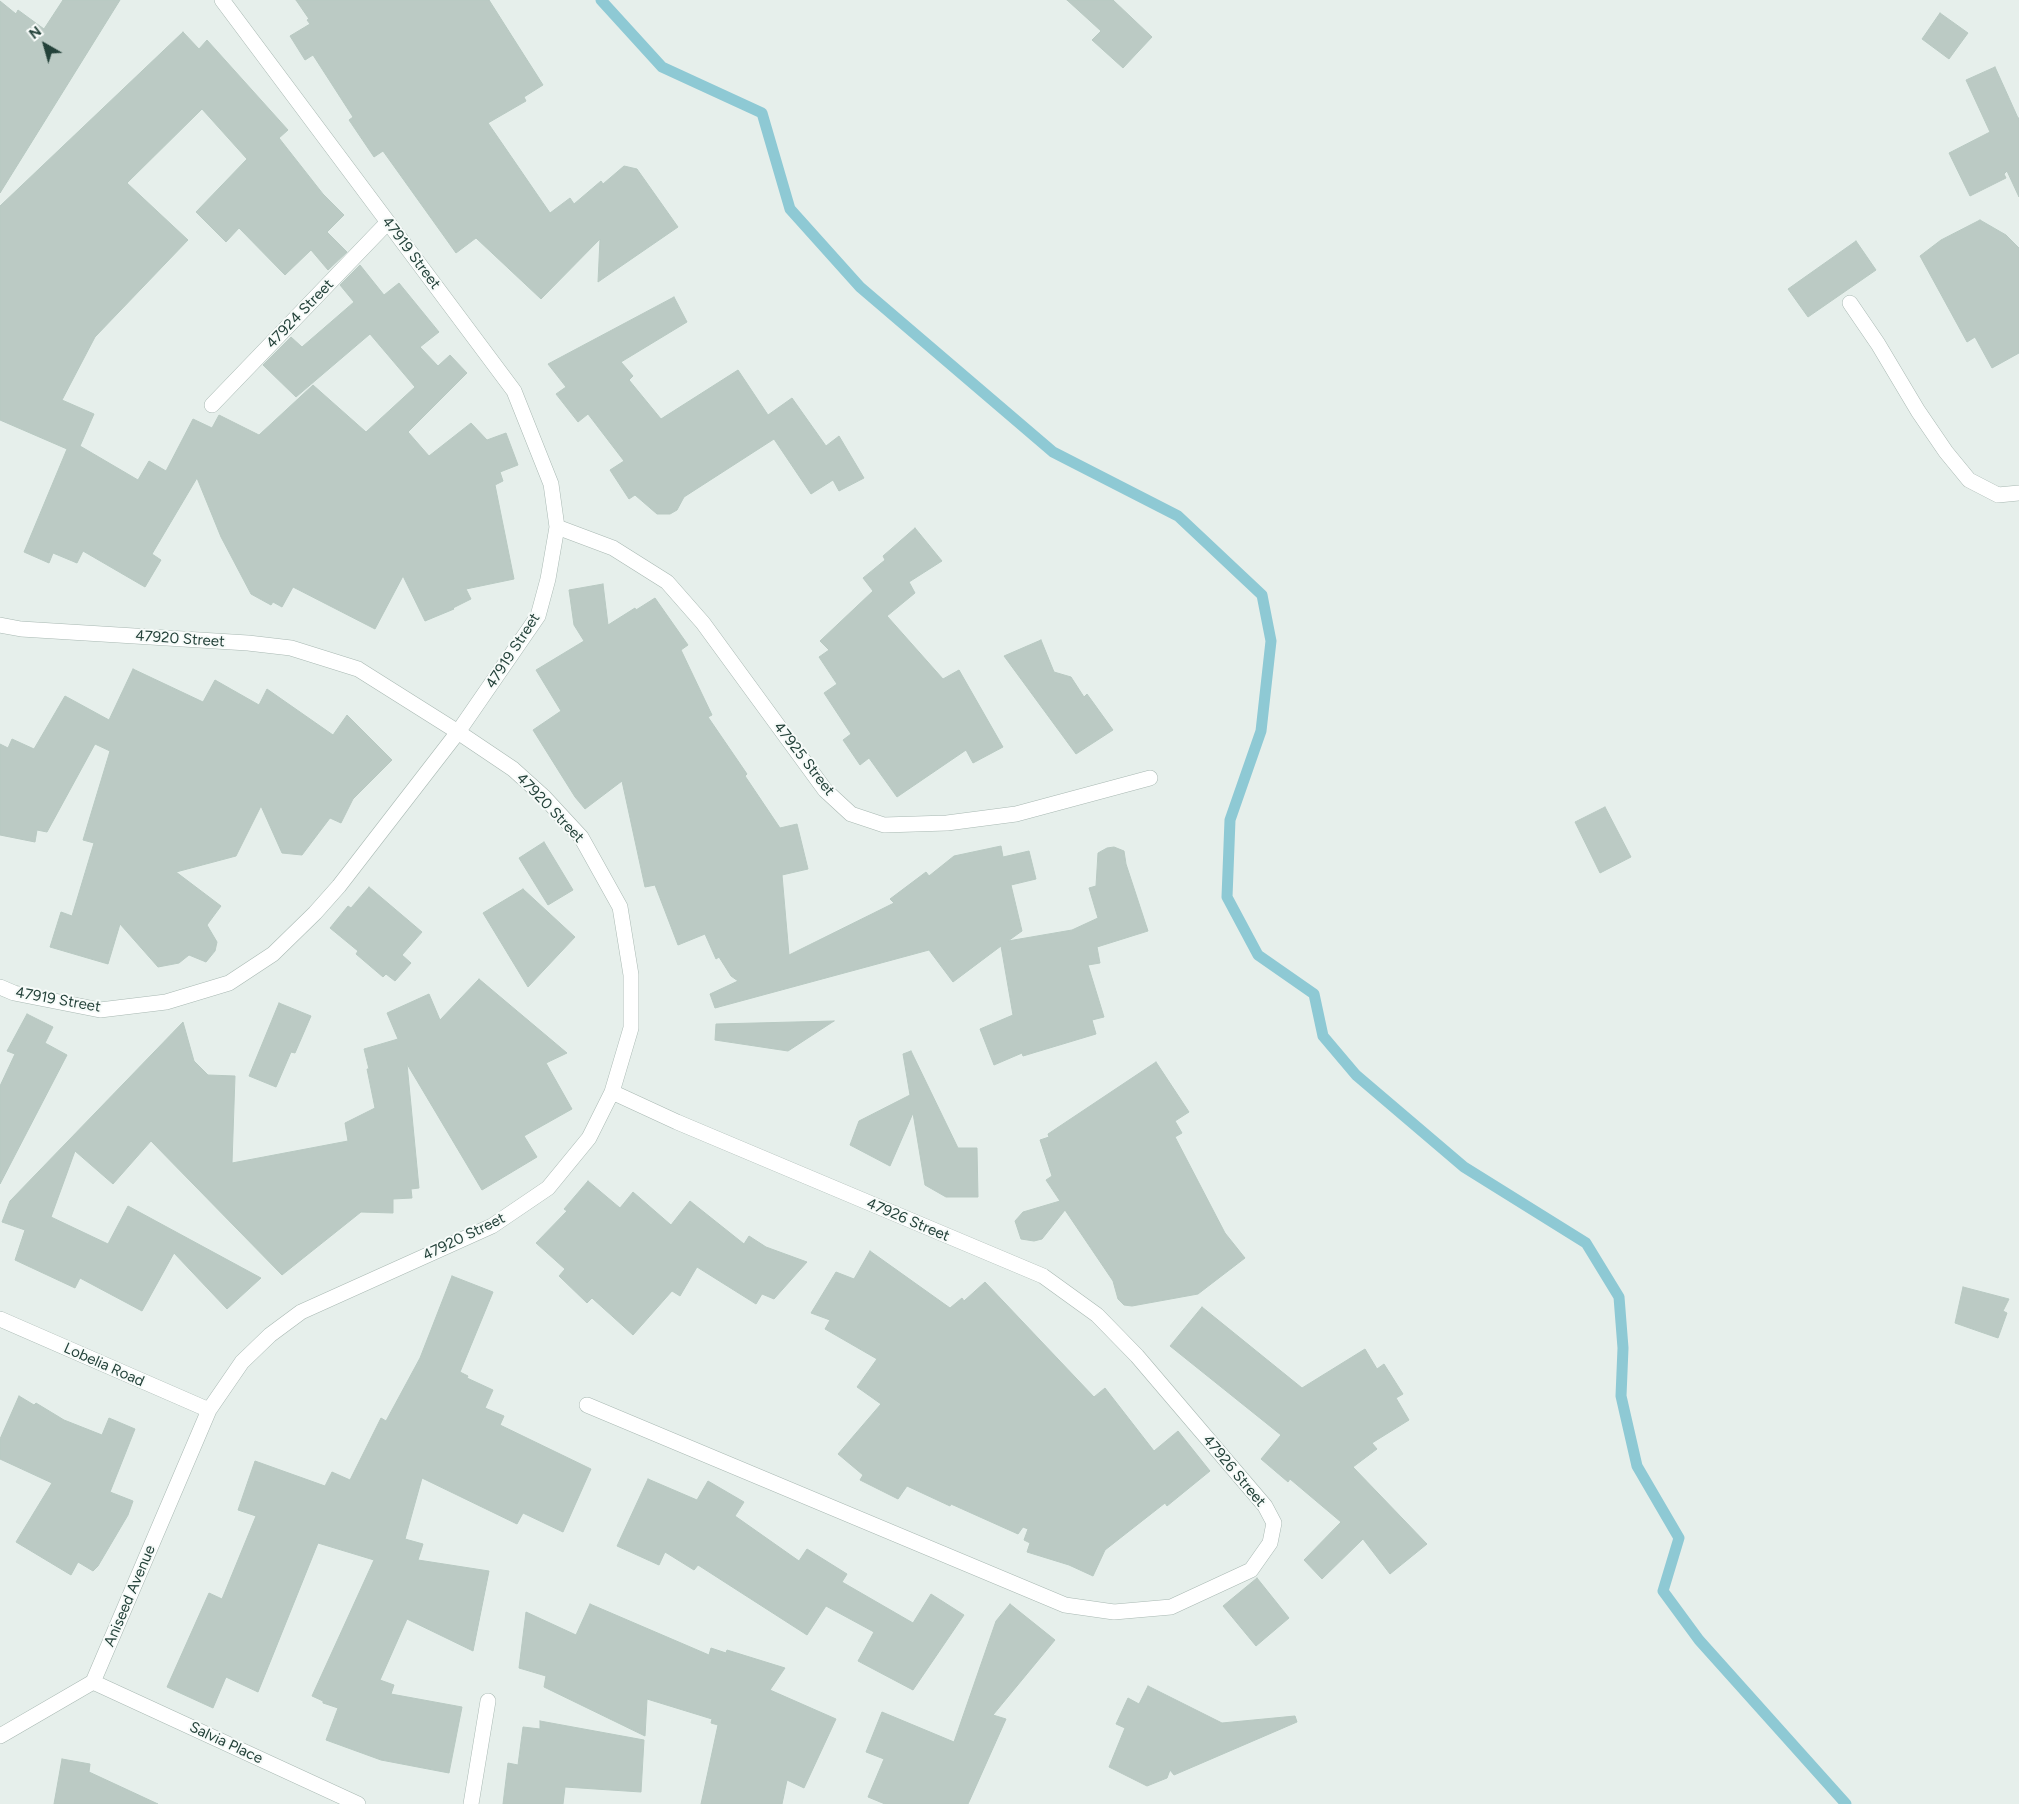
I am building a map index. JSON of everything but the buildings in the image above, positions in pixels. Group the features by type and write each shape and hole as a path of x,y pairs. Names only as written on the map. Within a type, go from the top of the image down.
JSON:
{"street":[{"name":"47919 Street","path":"0,987 14,993 100,1010 166,1002 229,982 273,954 339,886 458,732 538,616 548,579 557,527 551,484 514,391 222,0"},
{"name":"47924 Street","path":"212,405 388,222"},
{"path":"1850,303 1878,344 1918,411 1946,452 1969,480 1998,495 2019,493"},
{"name":"47925 Street","path":"557,527 613,548 667,582 703,623 825,790 851,814 884,824 947,823 1016,814 1150,778"},
{"name":"47920 Street","path":"0,625 21,629 248,643 291,648 358,669 513,769 544,796 581,837 620,907 631,974 631,1028 612,1092 589,1138 548,1188 492,1226 301,1312 270,1335 242,1362 209,1410"},
{"name":"47926 Street","path":"587,1404 1065,1606 1114,1612 1171,1608 1251,1570 1270,1543 1274,1523 1265,1506 1137,1356 1097,1315 1043,1276 677,1122 612,1092"},
{"name":"Lobelia Road","path":"0,1319 209,1410"},
{"name":"Aniseed Avenue","path":"93,1682 209,1410"},
{"path":"0,1736 93,1682"},
{"name":"Salvia Place","path":"93,1682 358,1804"},
{"path":"470,1804 488,1701"}],"waterway":[{"path":"601,0 662,67 762,113 790,209 860,287 1053,452 1178,516 1262,595 1271,641 1261,731 1230,820 1227,897 1258,955 1314,994 1323,1036 1356,1075 1464,1167 1586,1243 1619,1297 1623,1348 1621,1396 1637,1466 1679,1538 1663,1591 1699,1640 1846,1804"}]}
